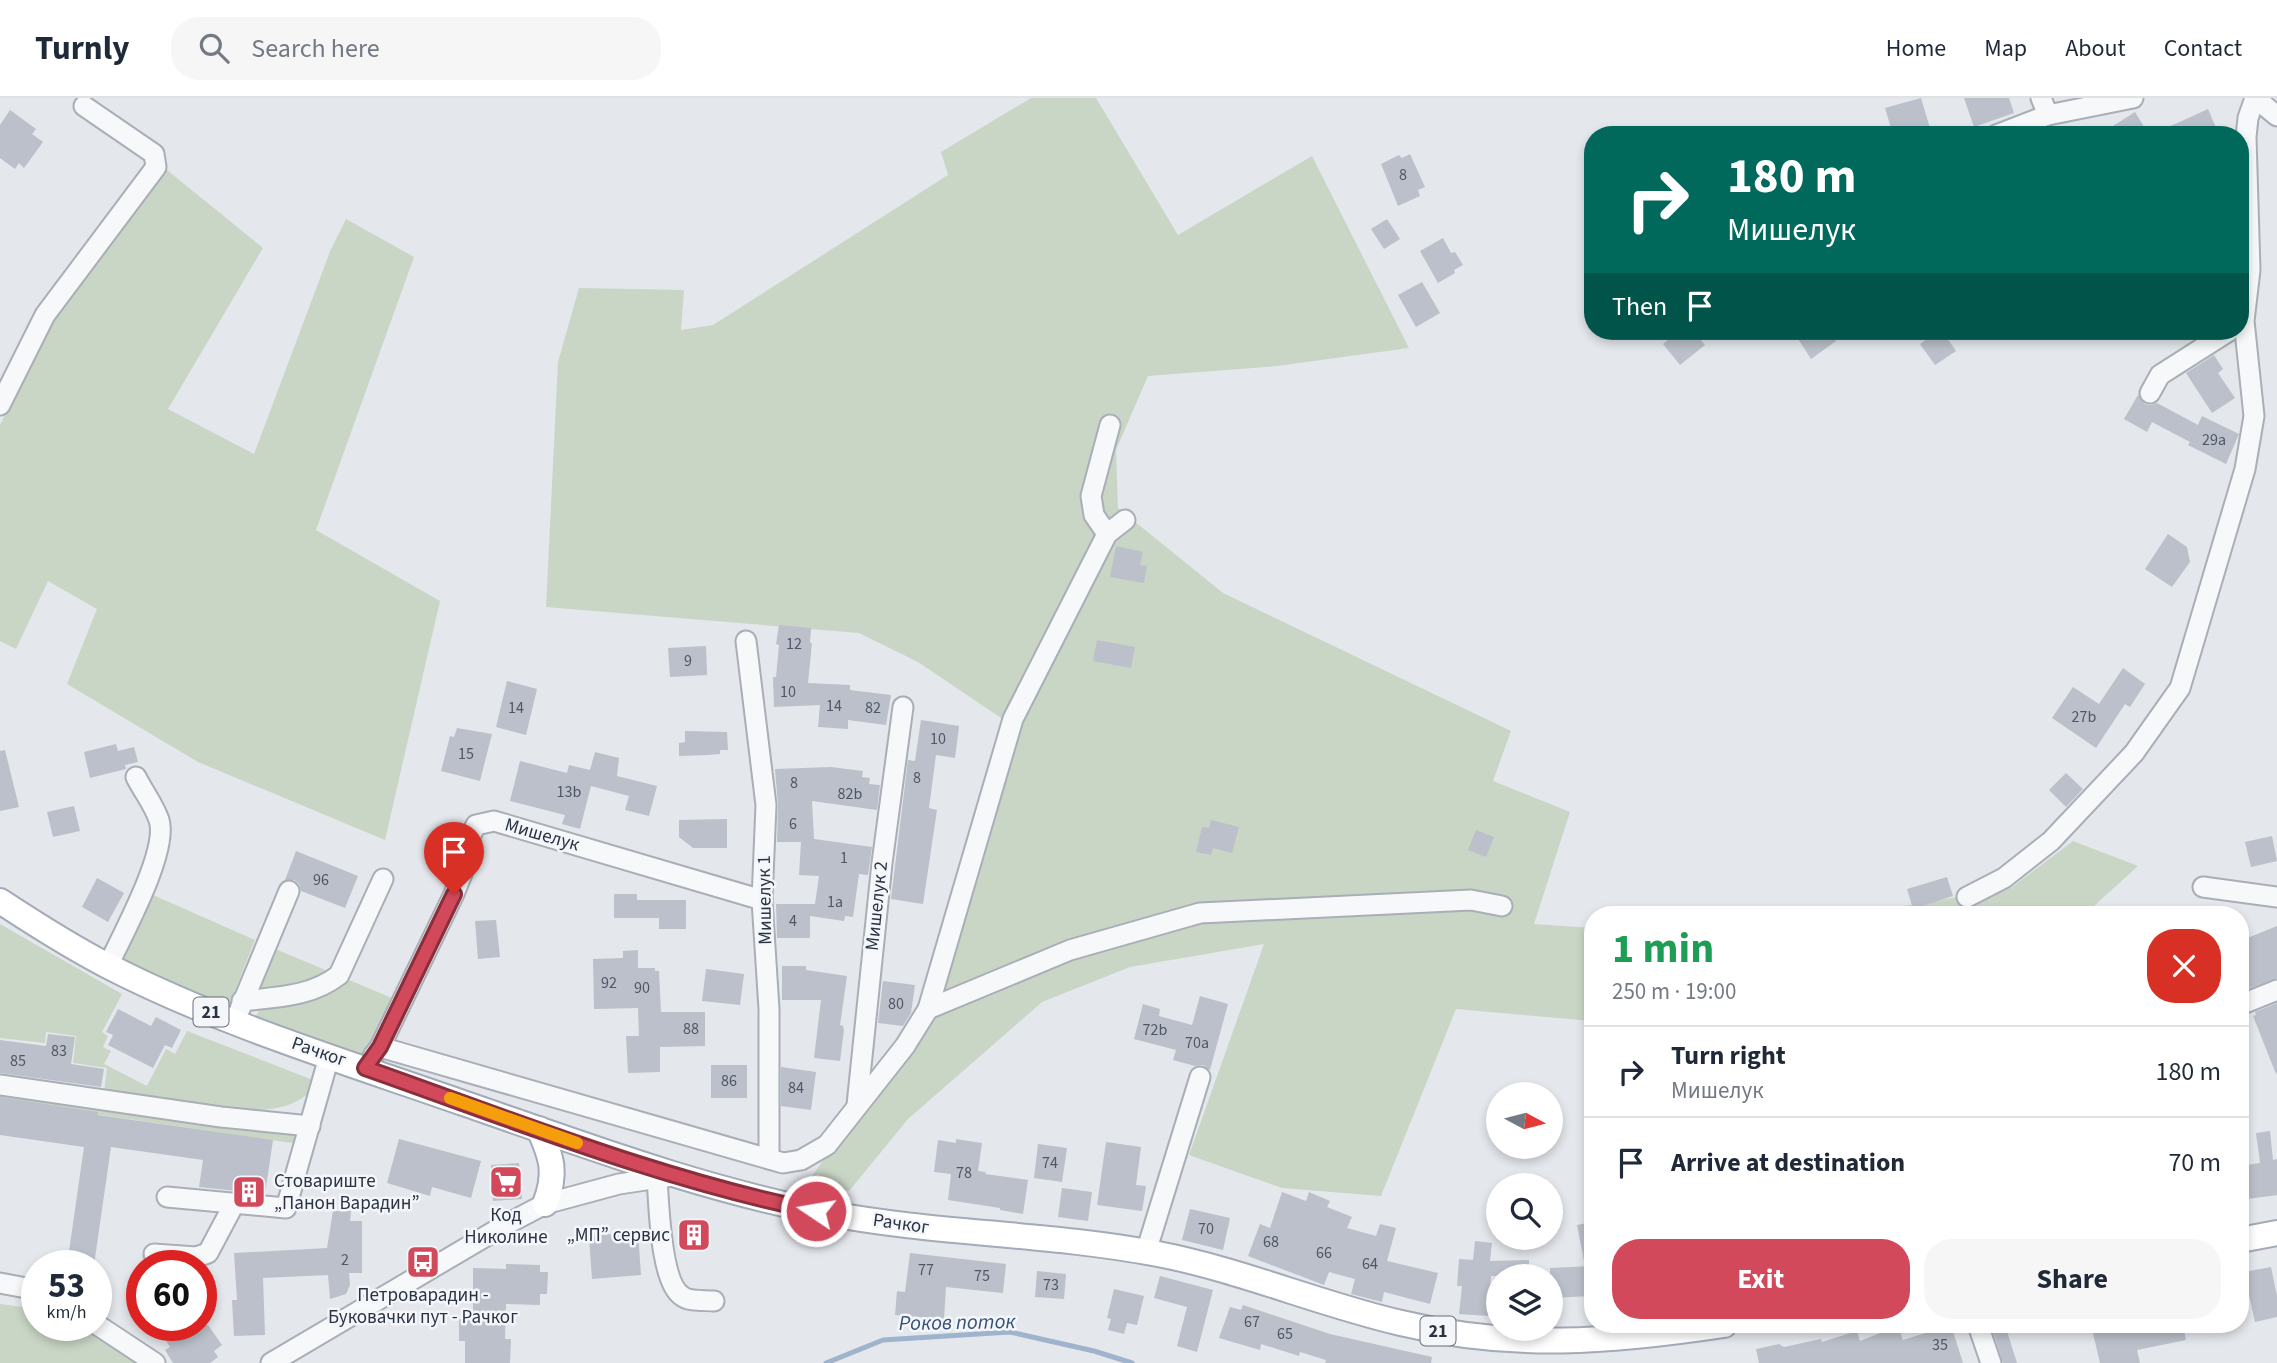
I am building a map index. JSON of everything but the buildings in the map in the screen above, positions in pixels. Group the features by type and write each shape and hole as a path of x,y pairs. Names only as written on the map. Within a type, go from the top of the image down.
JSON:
{"main road":[{"name":"Рачког","path":"0,901 39,927 108,966 239,1012 329,1057 539,1129 667,1177 833,1214 1146,1252 1237,1273 1397,1322 1483,1338 1591,1341 1658,1333"},
{"path":"539,1129 552,1164 550,1190 545,1204"},
{"path":"2249,1239 2277,1234"}],"street":[{"path":"2012,126 2045,107 2133,98"},
{"path":"2247,126 2255,98 2277,116"},
{"path":"0,405 45,315 156,167 154,154 84,106"},
{"path":"2249,237 2249,275"},
{"path":"2150,393 2160,375 2215,340"},
{"path":"1967,897 2004,878 2051,841 2134,753 2179,688 2252,438 2253,397 2241,340"},
{"path":"1107,534 1094,515 1091,496 1110,425"},
{"path":"365,1068 380,1047 783,1163 814,1155 842,1129 905,1046 929,1009 1013,719 1107,534 1125,520"},
{"name":"Мишелук 1","path":"746,641 766,805 762,900 769,1009 769,1159"},
{"name":"Мишелук 2","path":"857,1107 882,863 903,707"},
{"path":"108,966 156,861 160,840 160,821 136,777"},
{"name":"Мишелук","path":"380,1047 454,894 464,869 464,848 476,825 494,821 762,900"},
{"path":"239,1012 311,992 326,986 339,975 383,878"},
{"path":"2203,887 2277,897"},
{"path":"239,1012 289,891"},
{"path":"929,1009 1070,950 1200,913 1471,900 1502,906"},
{"path":"2249,1001 2277,990"},
{"path":"167,1197 286,1208 329,1057"},
{"path":"1146,1252 1200,1077"},
{"path":"0,1085 310,1126"},
{"path":"271,1363 545,1204 619,1184 667,1177 660,1224 669,1277 684,1298 714,1301"},
{"path":"210,1250 234,1203"},
{"path":"0,1283 21,1287"},
{"path":"1981,1333 1991,1363"},
{"path":"112,1335 155,1363"}],"green space":[{"path":"1031,98 1096,98 1178,235 1312,156 1409,348 1277,366 1148,376 1116,450 1118,508 1223,593 1511,731 1493,781 1570,812 1534,924 1584,927 1584,1020 1456,1009 1381,1196 1282,1188 1189,1155 1264,944 1130,967 1042,1002 908,1119 849,1191 810,1179 927,1013 1013,726 918,662 859,633 546,607 558,362 579,288 684,290 681,330 713,325 948,175 941,152"},
{"path":"162,166 263,248 168,409 254,454 331,249 346,219 414,257 316,530 440,601 385,840 198,762 67,684 97,609 48,581 16,649 0,641 0,425 52,316"},
{"path":"2073,841 2138,866 2094,906 1904,906 2011,888"},
{"path":"153,895 255,940 225,1015 120,966"},
{"path":"0,924 122,994 102,1032 108,1036 103,1047 111,1051 104,1064 147,1086 166,1049 175,1054 187,1031 318,1082 317,1086 291,1104 272,1109 250,1110 199,1107 104,1092 107,1068 73,1063 76,1036 46,1032 45,1043 0,1038"},
{"path":"273,948 399,1001 373,1048 352,1066 253,1021 262,1006 249,1000"},
{"path":"0,1092 302,1129 299,1144 0,1100"},
{"path":"0,1304 21,1307 21,1341 105,1341 139,1363 0,1363"}],"waterway":[{"name":"Роков поток","path":"826,1363 883,1340 1010,1332 1094,1351 1132,1363"}],"slow traffic":[{"path":"450,1098 577,1143"}],"place":[{"name":"Код Николине","path":"506,1182"},
{"name":"Стовариште „Панон Варадин”","path":"249,1192"},
{"name":"„МП” сервис","path":"694,1235"},
{"name":"Петроварадин - Буковачки пут - Рачког","path":"423,1262"}],"route":[{"path":"454,894 380,1047 365,1068 621,1158 744,1195 816,1211"}]}
